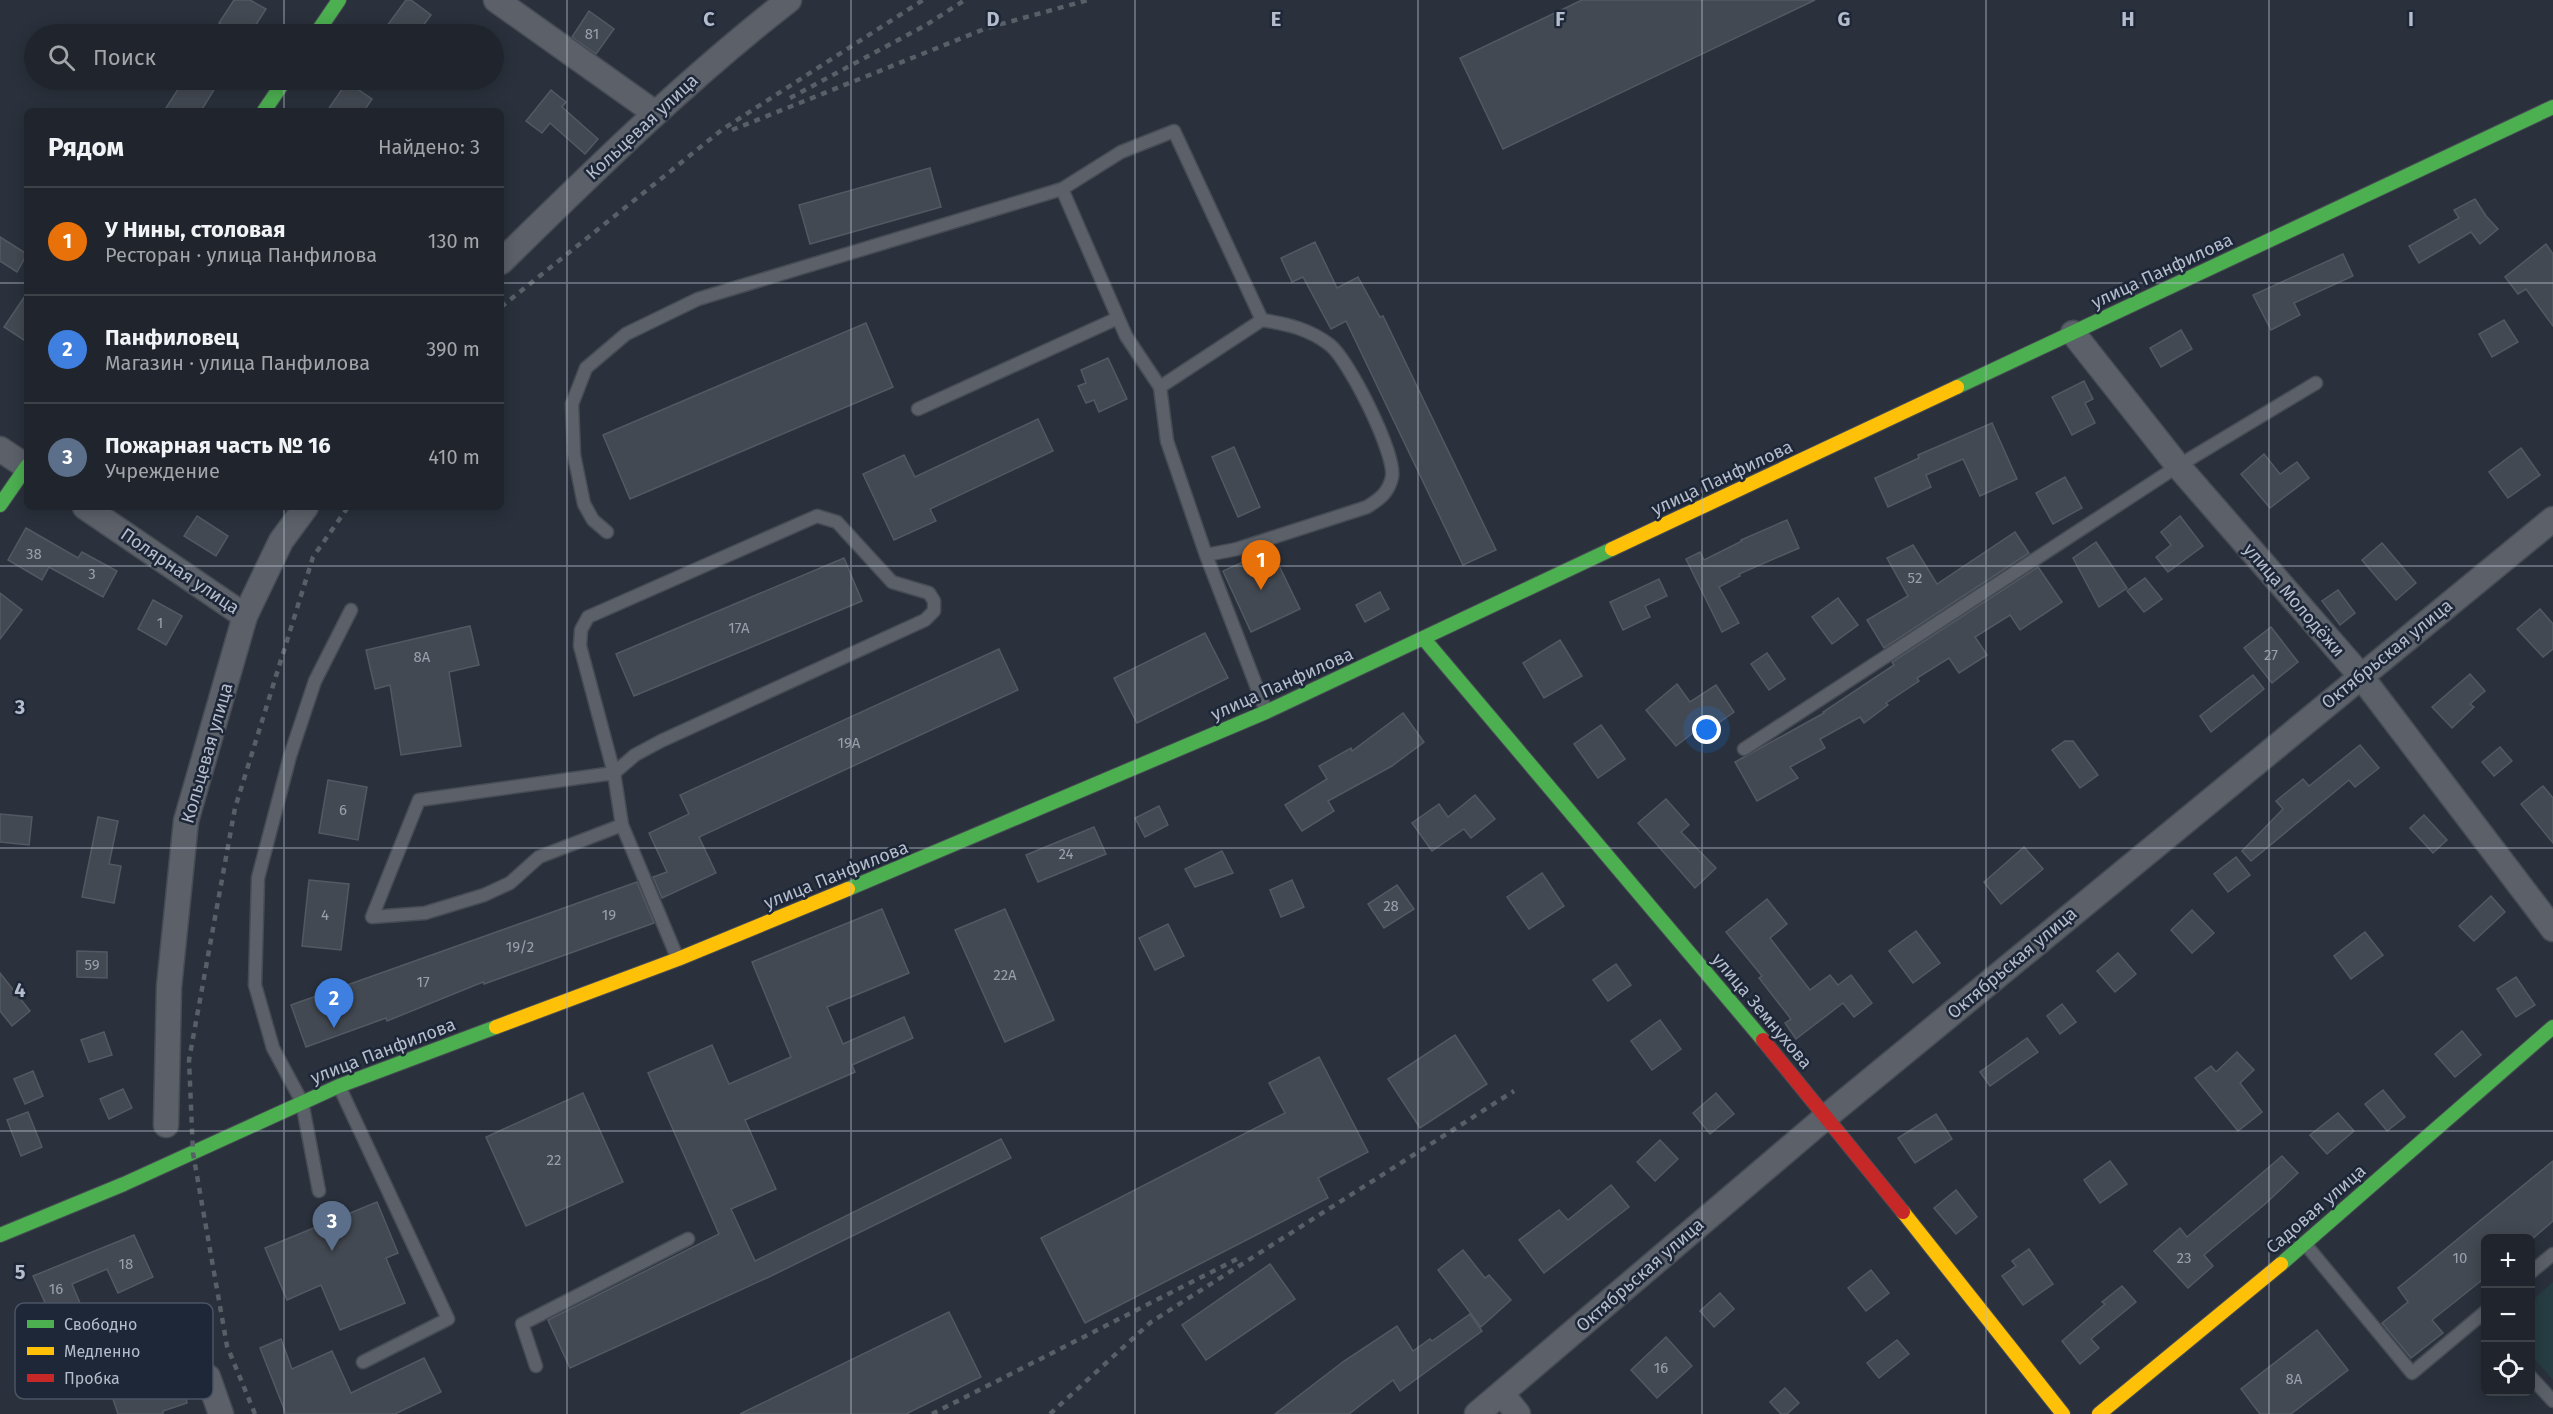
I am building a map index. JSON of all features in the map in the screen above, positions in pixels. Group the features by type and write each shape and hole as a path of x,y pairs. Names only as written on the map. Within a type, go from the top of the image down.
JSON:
{"main road":[{"path":"323,24 339,0"},
{"path":"266,108 278,90"},
{"name":"улица Панфилова","path":"0,1235 124,1184 339,1086 678,959 935,853 1266,712 2553,107"},
{"path":"0,505 24,471"},
{"name":"улица Земнухова","path":"1424,639 1827,1116 2063,1414"},
{"name":"Садовая улица","path":"2099,1414 2305,1244 2553,1027"}],"street":[{"path":"496,0 655,113"},
{"name":"Кольцевая улица","path":"504,259 655,113 741,38 789,0"},
{"name":"улица Молодёжи","path":"2073,333 2178,466 2360,675 2553,929"},
{"path":"0,449 24,465"},
{"name":"Полярная улица","path":"90,510 245,616"},
{"name":"Кольцевая улица","path":"166,1125 169,987 186,821 245,616 281,541 304,510"},
{"name":"Октябрьская улица","path":"1477,1414 1827,1116 2360,675 2553,519"},
{"path":"213,1391 221,1414"},
{"path":"1502,1394 1518,1414"}],"lane":[{"path":"608,532 593,520 584,504 574,455 572,404 586,368 626,334 698,299 1062,189 1121,152 1174,132 1262,320"},
{"path":"1062,189 1126,336 1160,387 1167,441 1206,555 1266,712"},
{"path":"918,409 1118,318"},
{"path":"1160,387 1262,320 1308,330 1332,347 1349,368 1378,428 1393,475 1385,496 1367,507 1237,549 1206,555"},
{"path":"1744,749 2178,466 2316,383"},
{"path":"622,825 539,857 510,883 484,896 425,913 372,917 419,800 614,773 634,755 661,741 925,620 934,610 934,601 929,593 892,582 837,522 817,516 588,617 581,630 580,646 614,773 622,825 678,959"},
{"path":"319,1191 302,1102 273,1048 255,985 258,878 290,756 315,681 351,610"},
{"path":"339,1086 448,1319 363,1362"},
{"path":"537,1366 522,1324 687,1239"},
{"path":"2305,1244 2412,1373 2481,1320"},
{"path":"2535,1269 2553,1254"},
{"path":"2535,1381 2553,1401"}],"green space":[{"path":"2553,1282 2553,1380 2535,1360 2535,1298"}],"building":[{"path":"234,0 250,0 266,9 256,24 219,23"},
{"path":"406,0 411,0 431,15 424,24 388,24"},
{"path":"1582,0 1815,0 1503,149 1460,58"},
{"path":"589,11 614,29 596,54 572,37"},
{"path":"178,90 214,90 203,108 166,108"},
{"path":"341,90 359,90 372,99 366,108 329,108"},
{"path":"551,90 566,102 562,107 598,139 585,154 550,123 542,133 526,121"},
{"path":"930,168 941,207 810,244 799,205"},
{"path":"2475,199 2498,229 2480,244 2471,232 2419,263 2409,246 2459,218 2454,210"},
{"path":"0,237 24,252 24,259 17,272 0,261"},
{"path":"1315,242 1337,288 1358,277 1380,317 1383,316 1496,550 1463,565 1346,321 1331,329 1303,277 1292,282 1281,258"},
{"path":"2546,244 2553,254 2553,326 2526,289 2518,294 2505,277"},
{"path":"2343,254 2353,276 2294,303 2300,315 2271,330 2253,295"},
{"path":"24,297 24,340 4,327"},
{"path":"2504,320 2518,342 2492,357 2479,334"},
{"path":"866,323 893,387 630,499 603,435"},
{"path":"2181,330 2192,349 2161,367 2150,348"},
{"path":"1108,358 1127,399 1099,412 1094,400 1086,403 1078,386 1086,383 1081,370"},
{"path":"2084,381 2093,399 2085,403 2095,423 2072,435 2052,397"},
{"path":"1038,419 1053,451 930,509 936,521 894,540 863,474 904,455 915,477"},
{"path":"1992,423 2017,479 1980,496 1963,459 1926,475 1931,487 1888,507 1875,478 1919,458 1918,455"},
{"path":"1234,447 1260,507 1238,517 1212,457"},
{"path":"2521,448 2540,475 2508,498 2489,472"},
{"path":"2264,454 2280,474 2297,462 2309,478 2270,508 2241,474"},
{"path":"2065,477 2082,508 2053,524 2036,493"},
{"path":"197,516 228,536 216,556 184,536"},
{"path":"2180,516 2203,546 2168,572 2156,557 2171,545 2161,532"},
{"path":"1787,520 1799,548 1739,574 1740,576 1719,587 1739,623 1722,632 1686,559 1700,552 1704,560 1741,540"},
{"path":"26,528 78,558 82,552 117,571 103,597 49,567 42,580 8,560"},
{"path":"2015,532 2029,553 1884,648 1867,620 1908,596 1887,558 1913,545 1937,584"},
{"path":"2096,542 2127,588 2099,607 2073,558"},
{"path":"2382,543 2416,583 2396,600 2362,560"},
{"path":"1271,549 1300,609 1251,632 1223,571"},
{"path":"844,558 862,601 634,696 616,654"},
{"path":"2038,567 2062,602 2020,630 2010,615 1975,637 1987,655 1959,673 1949,658 1917,678 1919,681 1886,703 1888,705 1864,723 1860,717 1820,739 1825,748 1790,767 1798,778 1757,801 1735,762 1824,713 1894,665 1892,662"},
{"path":"2145,578 2162,599 2144,612 2127,591"},
{"path":"1659,579 1667,596 1645,606 1650,617 1623,630 1610,602"},
{"path":"2338,590 2355,613 2340,625 2322,601"},
{"path":"1380,592 1389,609 1365,622 1356,605"},
{"path":"0,593 22,610 0,639"},
{"path":"1838,598 1858,625 1832,644 1812,617"},
{"path":"153,600 182,616 166,645 138,629"},
{"path":"2540,609 2553,624 2553,649 2543,657 2517,629"},
{"path":"470,626 479,665 449,672 461,746 401,755 390,685 375,689 366,650"},
{"path":"2271,627 2298,662 2272,683 2244,648"},
{"path":"1205,633 1228,678 1137,723 1114,678"},
{"path":"1560,640 1582,676 1544,698 1523,663"},
{"path":"999,649 1018,690 699,837 716,873 662,898 653,877 667,872 649,833 689,814 680,795"},
{"path":"1767,653 1785,679 1769,690 1751,664"},
{"path":"2470,674 2485,691 2470,704 2474,707 2452,728 2432,707"},
{"path":"2253,675 2264,689 2211,732 2200,716"},
{"path":"1677,684 1690,702 1716,685 1734,712 1707,731 1703,725 1676,746 1646,710"},
{"path":"1403,713 1424,742 1392,766 1328,801 1334,811 1302,831 1285,805 1327,779 1319,766 1351,748 1352,751"},
{"path":"1601,725 1625,759 1598,778 1574,744"},
{"path":"2065,741 2073,741 2098,775 2080,788 2052,750"},
{"path":"2360,745 2379,768 2355,787 2349,780 2251,861 2242,851 2283,809 2276,801 2303,779 2309,786"},
{"path":"2500,747 2512,761 2494,776 2482,762"},
{"path":"328,780 367,787 358,840 319,833"},
{"path":"2543,786 2553,798 2553,843 2521,804"},
{"path":"1475,795 1495,819 1471,838 1464,829 1432,851 1412,823 1439,804 1448,817"},
{"path":"1666,799 1689,825 1681,832 1716,868 1695,888 1638,823"},
{"path":"1159,806 1168,825 1145,837 1135,818"},
{"path":"0,814 32,817 29,845 0,842"},
{"path":"2424,815 2447,840 2433,853 2410,828"},
{"path":"98,817 118,821 109,864 121,866 114,903 82,897"},
{"path":"1094,827 1106,854 1038,882 1026,855"},
{"path":"2024,847 2043,869 2001,904 1984,882"},
{"path":"1222,851 1233,873 1195,887 1185,869"},
{"path":"2236,857 2250,875 2228,892 2214,874"},
{"path":"1542,873 1564,906 1529,929 1507,897"},
{"path":"309,880 349,884 341,950 302,946"},
{"path":"1292,880 1304,907 1281,917 1270,890"},
{"path":"637,882 654,923 484,984 483,982 387,1021 386,1018 306,1047 291,1005"},
{"path":"1397,885 1414,909 1384,928 1368,904"},
{"path":"2491,896 2505,912 2474,941 2459,926"},
{"path":"1767,899 1787,924 1770,938 1810,990 1830,975 1838,985 1851,975 1872,1003 1854,1017 1843,1003 1796,1039 1785,1023 1791,1019 1759,978 1762,976 1726,932"},
{"path":"882,909 909,973 827,1007 843,1044 904,1017 913,1038 852,1065 855,1072 745,1120 776,1189 731,1209 755,1261 1001,1139 1011,1158 769,1277 570,1368 548,1320 719,1234 648,1073 712,1045 729,1084 791,1057 752,962"},
{"path":"1005,909 1054,1020 1005,1042 955,930"},
{"path":"2192,910 2214,933 2192,953 2171,930"},
{"path":"1168,924 1184,956 1155,970 1139,938"},
{"path":"1916,931 1940,963 1913,983 1889,951"},
{"path":"2365,932 2383,955 2351,979 2334,956"},
{"path":"77,951 107,952 107,978 77,977"},
{"path":"2118,953 2136,974 2115,992 2097,971"},
{"path":"1616,964 1631,985 1608,1001 1593,980"},
{"path":"0,973 30,1011 12,1026 0,1011"},
{"path":"2516,977 2535,1005 2516,1017 2497,989"},
{"path":"2062,1004 2076,1022 2060,1034 2047,1016"},
{"path":"1660,1020 1681,1049 1652,1070 1631,1041"},
{"path":"2462,1031 2481,1055 2455,1077 2435,1054"},
{"path":"104,1032 112,1055 89,1062 81,1040"},
{"path":"1455,1035 1487,1084 1420,1128 1388,1079"},
{"path":"2027,1038 2038,1052 1990,1086 1980,1072"},
{"path":"2237,1052 2254,1070 2240,1083 2262,1112 2238,1131 2195,1078 2211,1066 2216,1072"},
{"path":"1319,1057 1368,1152 1318,1178 1328,1198 1085,1323 1041,1238 1285,1113 1269,1083"},
{"path":"33,1071 43,1096 25,1104 14,1079"},
{"path":"123,1089 132,1108 109,1119 100,1099"},
{"path":"2383,1090 2405,1117 2387,1131 2365,1104"},
{"path":"583,1093 623,1182 526,1226 486,1137"},
{"path":"1716,1093 1734,1114 1710,1134 1693,1113"},
{"path":"28,1112 42,1147 21,1156 7,1120"},
{"path":"2338,1113 2354,1131 2327,1154 2310,1135"},
{"path":"1936,1114 1952,1139 1915,1163 1898,1138"},
{"path":"1660,1140 1678,1159 1655,1181 1637,1162"},
{"path":"2282,1156 2298,1173 2204,1255 2213,1266 2188,1288 2154,1251 2180,1228 2187,1237"},
{"path":"2110,1161 2127,1184 2100,1203 2084,1180"},
{"path":"2553,1161 2553,1221 2535,1236 2535,1234 2481,1234 2481,1281 2432,1320 2443,1333 2411,1358 2382,1323 2408,1302 2398,1288"},
{"path":"1611,1185 1629,1207 1544,1273 1519,1240 1559,1210 1568,1220"},
{"path":"1956,1190 1977,1217 1956,1234 1934,1208"},
{"path":"377,1202 398,1253 386,1258 405,1303 340,1330 321,1285 287,1300 265,1248"},
{"path":"134,1235 153,1277 118,1293 107,1269 72,1284 80,1303 45,1303 33,1276"},
{"path":"2029,1249 2053,1284 2023,1305 2002,1276 2016,1266 2012,1261"},
{"path":"1463,1250 1485,1278 1489,1275 1511,1300 1481,1327 1438,1270"},
{"path":"1270,1264 1295,1299 1206,1360 1182,1325"},
{"path":"1871,1270 1889,1293 1866,1311 1848,1288"},
{"path":"2122,1286 2136,1302 2091,1339 2099,1348 2080,1364 2062,1341"},
{"path":"1720,1293 1734,1309 1714,1327 1700,1311"},
{"path":"949,1312 981,1377 906,1414 740,1414"},
{"path":"1470,1314 1482,1331 1400,1391 1393,1380 1349,1414 1275,1414 1344,1361 1397,1326 1413,1351 1430,1339 1432,1341"},
{"path":"2317,1330 2348,1370 2291,1414 2260,1414 2241,1389"},
{"path":"1666,1337 1692,1366 1657,1398 1631,1370"},
{"path":"281,1339 292,1369 332,1351 351,1393 424,1358 441,1392 395,1414 286,1414 260,1348"},
{"path":"1897,1340 1909,1354 1879,1378 1867,1363"},
{"path":"1785,1388 1799,1403 1787,1414 1781,1414 1770,1402"},
{"path":"113,1399 186,1399 187,1403 163,1411 163,1414 118,1414"}],"railway":[{"path":"504,305 723,129 923,0"},
{"path":"790,98 926,25 965,0"},
{"path":"732,130 987,28 1088,0"},
{"path":"255,1414 227,1346 193,1153 189,1060 235,808 313,557 346,510"},
{"path":"1050,1414 1151,1322 1514,1091"},
{"path":"932,1414 1239,1258"}],"traffic: fast":[{"path":"323,24 339,0"},
{"path":"266,108 278,90"},
{"path":"1957,387 2553,107"},
{"path":"0,505 24,470"},
{"path":"848,889 1266,712 1612,549"},
{"path":"1424,639 1763,1040"},
{"path":"0,1235 124,1184 339,1086 496,1027"},
{"path":"2281,1264 2553,1027"}],"traffic: slow":[{"path":"1612,549 1957,387"},
{"path":"496,1027 678,959 848,889"},
{"path":"1903,1212 2063,1414"},
{"path":"2099,1414 2281,1264"}],"traffic: jam":[{"path":"1763,1040 1903,1212"}],"place":[{"name":"У Нины, столовая","path":"1261,590"},
{"name":"Панфиловец","path":"334,1028"},
{"name":"Пожарная часть № 16","path":"332,1251"}]}
